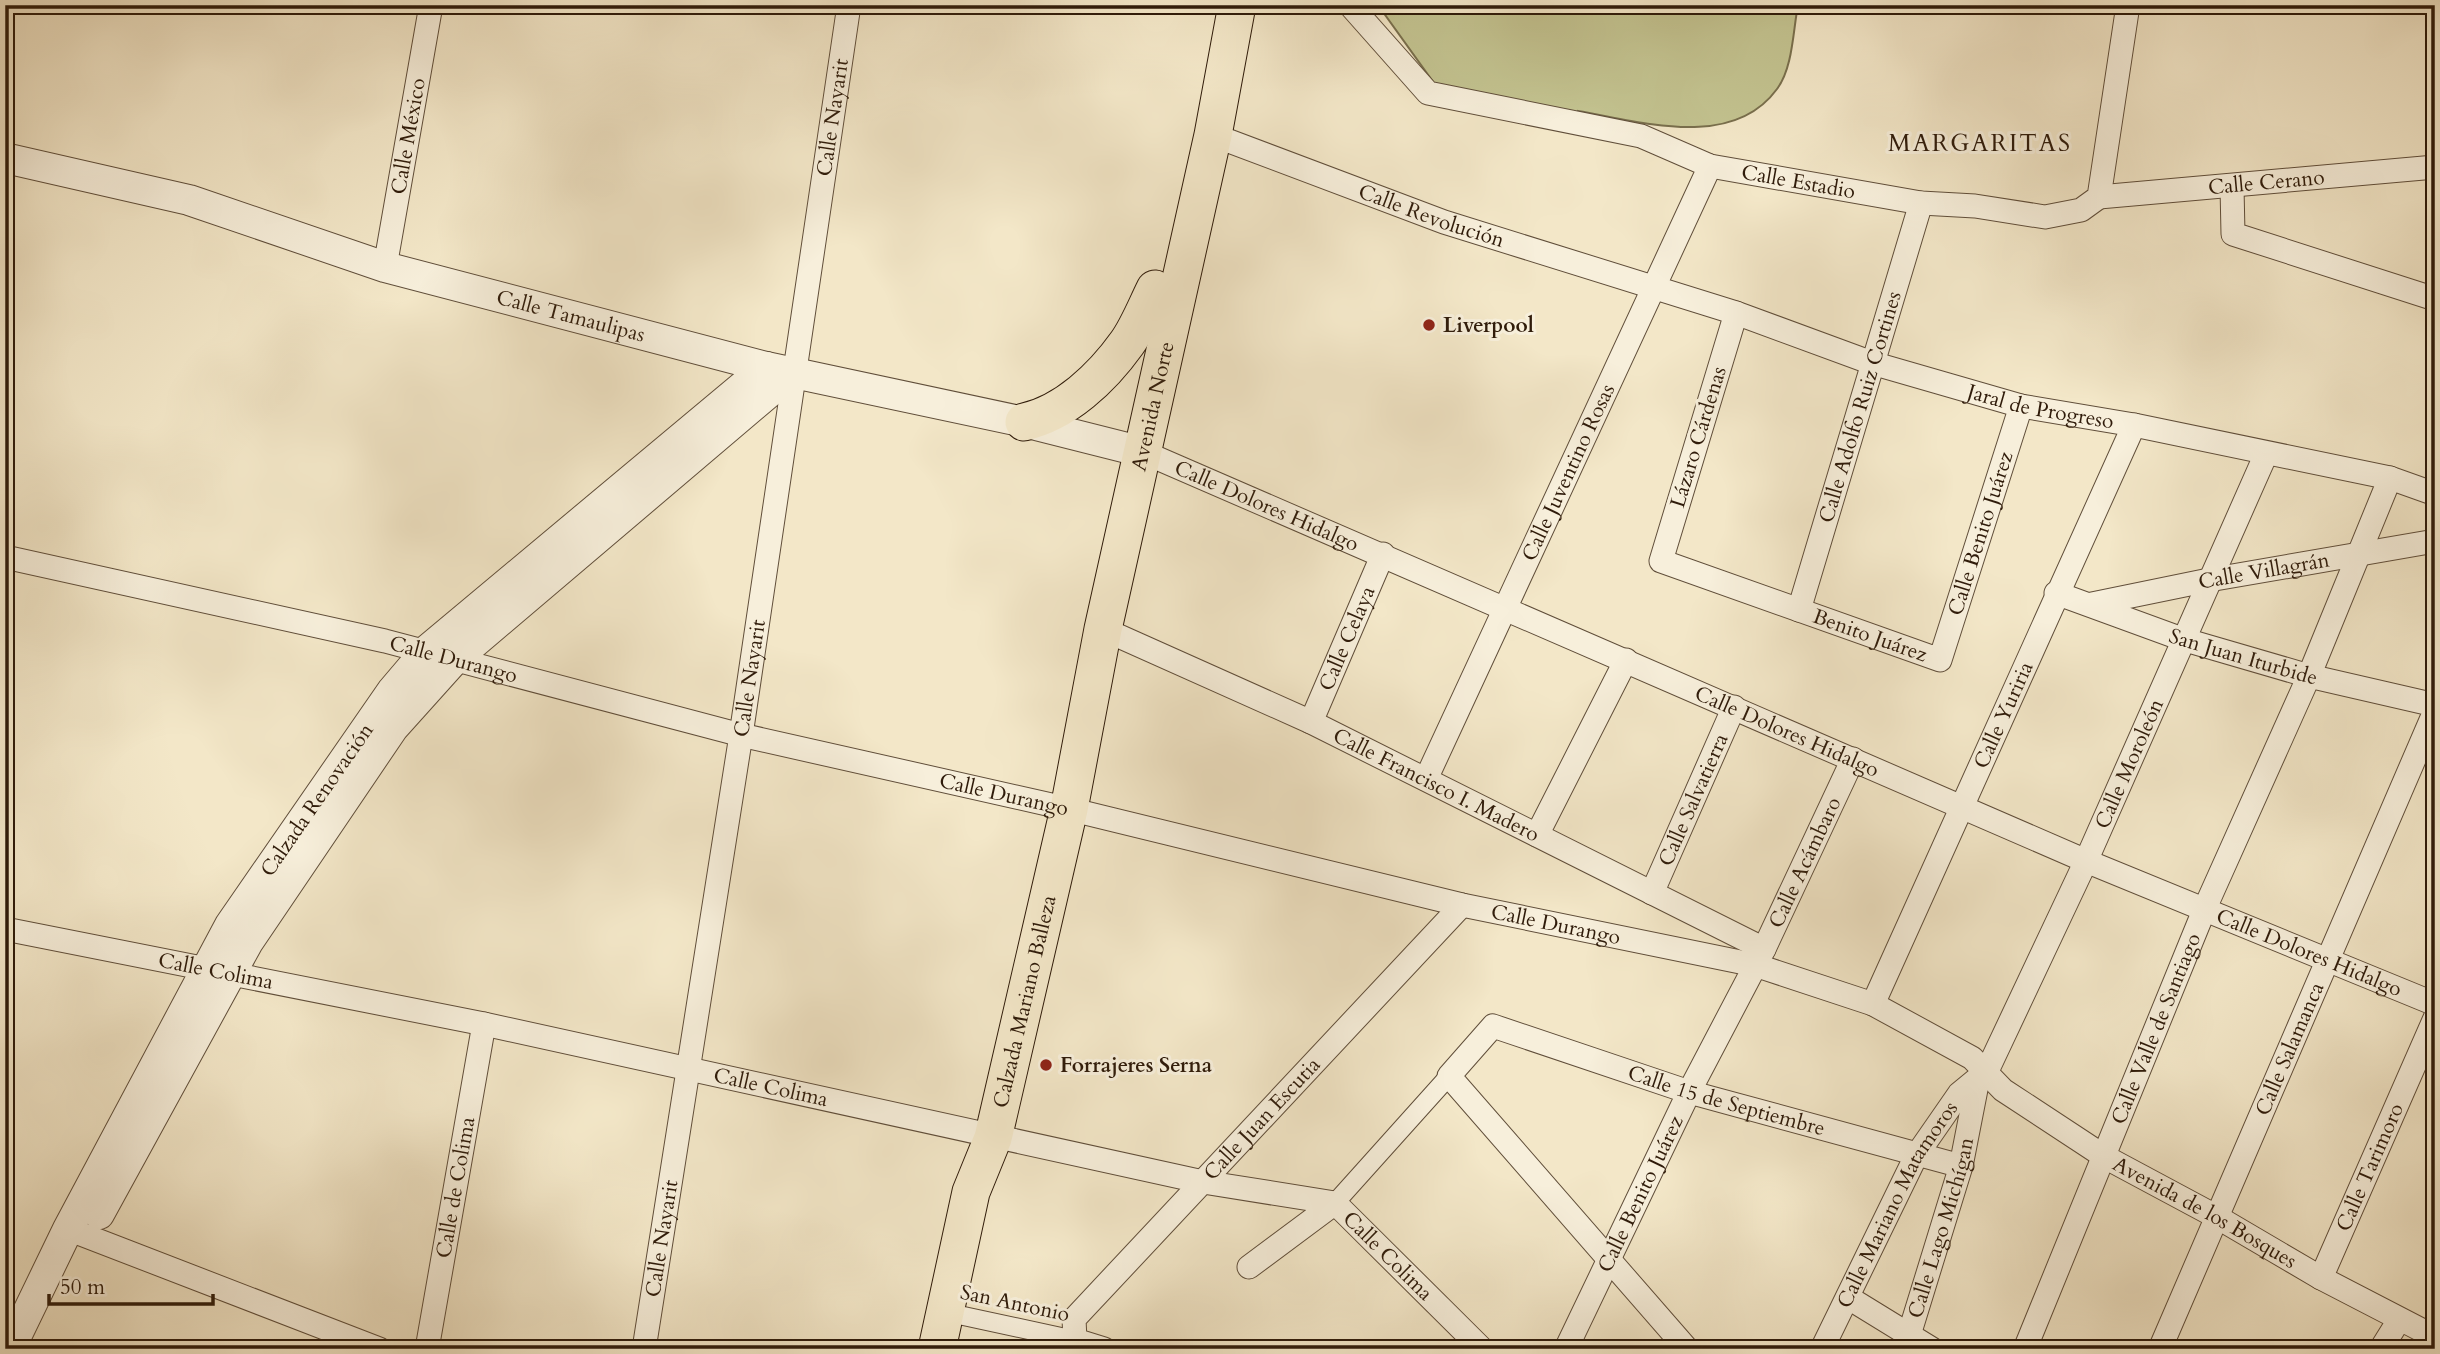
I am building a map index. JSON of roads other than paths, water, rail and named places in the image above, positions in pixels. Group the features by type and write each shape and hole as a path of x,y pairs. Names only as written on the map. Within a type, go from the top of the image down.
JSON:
{"main road":[{"path":"1213,135 1207,116 1220,25 1219,5"},
{"name":"Avenida Norte","path":"1057,808 1103,629 1154,289 1219,5"},
{"name":"Avenida Norte","path":"1057,808 1131,449 1213,135 1237,5"},
{"path":"1024,422 1047,417 1092,383 1128,342 1154,289"},
{"name":"Calzada Mariano Balleza","path":"937,1349 982,1135 1057,808"}],"street":[{"name":"Calle México","path":"385,267 430,5"},
{"name":"Calle Nayarit","path":"644,1349 741,735 779,369 849,5"},
{"name":"Calle Estadio","path":"1350,5 1428,93 1641,136 1710,166 1921,203 1975,206 2045,217 2081,210 2099,197"},
{"path":"2099,197 2128,5"},
{"name":"Calle Revolución","path":"1213,135 1444,222 1653,287"},
{"name":"Calle Tamaulipas","path":"5,158 189,200 385,267 779,369 1024,422 1131,449"},
{"name":"Calle Juventino Rosas","path":"1426,779 1710,166"},
{"name":"Calle Cerano","path":"2099,197 2435,167"},
{"path":"2232,187 2232,234 2435,299"},
{"name":"Calle Adolfo Ruiz Cortines","path":"1800,610 1921,203"},
{"name":"Jaral de Progreso","path":"1653,287 1736,313 1872,363 2021,406 2134,425 2390,478 2435,494"},
{"name":"Lázaro Cárdenas","path":"1661,561 1736,313"},
{"name":"Calzada Renovación","path":"10,1349 77,1233 218,971 230,926 392,691 426,651 779,369"},
{"name":"Calzada Renovación","path":"218,971 248,942 393,728 455,659 779,369"},
{"name":"Calle Benito Juárez","path":"1940,660 2021,406"},
{"name":"Calle Yuriria","path":"1873,1004 2134,425"},
{"name":"Calle Dolores Hidalgo","path":"1131,449 1383,554 2086,861 2435,1004"},
{"name":"Calle Moroleón","path":"1982,1075 2086,861 2266,454"},
{"name":"Calle Valle de Santiago","path":"2025,1349 2205,908 2309,676 2390,478"},
{"name":"Calle Villagrán","path":"2092,604 2209,580 2359,557 2435,541"},
{"name":"Calle Celaya","path":"1311,722 1383,554"},
{"name":"Calle Durango","path":"5,557 426,651 741,735 1462,905 1760,957 1873,1004 1972,1058 1982,1075"},
{"name":"Benito Juárez","path":"1661,561 1940,660"},
{"name":"San Juan Iturbide","path":"2056,593 2182,639 2309,676 2435,705"},
{"name":"Calle Francisco I. Madero","path":"1103,629 1311,722 1426,779 1652,893 1760,957"},
{"path":"1537,835 1626,660"},
{"name":"Calle Salvatierra","path":"1652,893 1734,707"},
{"name":"Calle Salamanca","path":"2160,1349 2435,710"},
{"name":"Calle Acámbaro","path":"1760,957 1853,759"},
{"name":"Calle Juan Escutia","path":"1076,1340 1074,1320 1462,905"},
{"name":"Calle Colima","path":"5,929 484,1024 688,1071 1203,1182 1335,1203 1482,1349"},
{"name":"Calle Benito Juárez","path":"1566,1349 1689,1092 1760,957"},
{"name":"Calle Tarimoro","path":"2320,1278 2435,1018"},
{"name":"Calle de Colima","path":"427,1349 484,1024"},
{"name":"Calle 15 de Septiembre","path":"1449,1076 1493,1026 1689,1092 1916,1156 1961,1166"},
{"name":"Calle Mariano Matamoros","path":"1822,1349 1916,1156 1959,1094 1982,1075"},
{"name":"Avenida de los Bosques","path":"1982,1075 2105,1157 2217,1217 2320,1278 2435,1337"},
{"name":"Calle Lago Michígan","path":"1909,1335 1961,1166 1982,1075"},
{"path":"1249,1267 1335,1203 1449,1076 1687,1349"},
{"name":"Calzada Renovación","path":"32,1349 77,1233"},
{"path":"77,1233 379,1349"},
{"path":"1849,1298 1932,1349"},
{"name":"San Antonio","path":"945,1312 1076,1340"},
{"path":"2381,1349 2399,1320"},
{"path":"1076,1340 1104,1349"}],"place":[{"name":"Liverpool","path":"1429,325"},
{"name":"Forrajeres Serna","path":"1046,1065"}],"district":[{"name":"MARGARITAS","path":"1980,143"}]}
